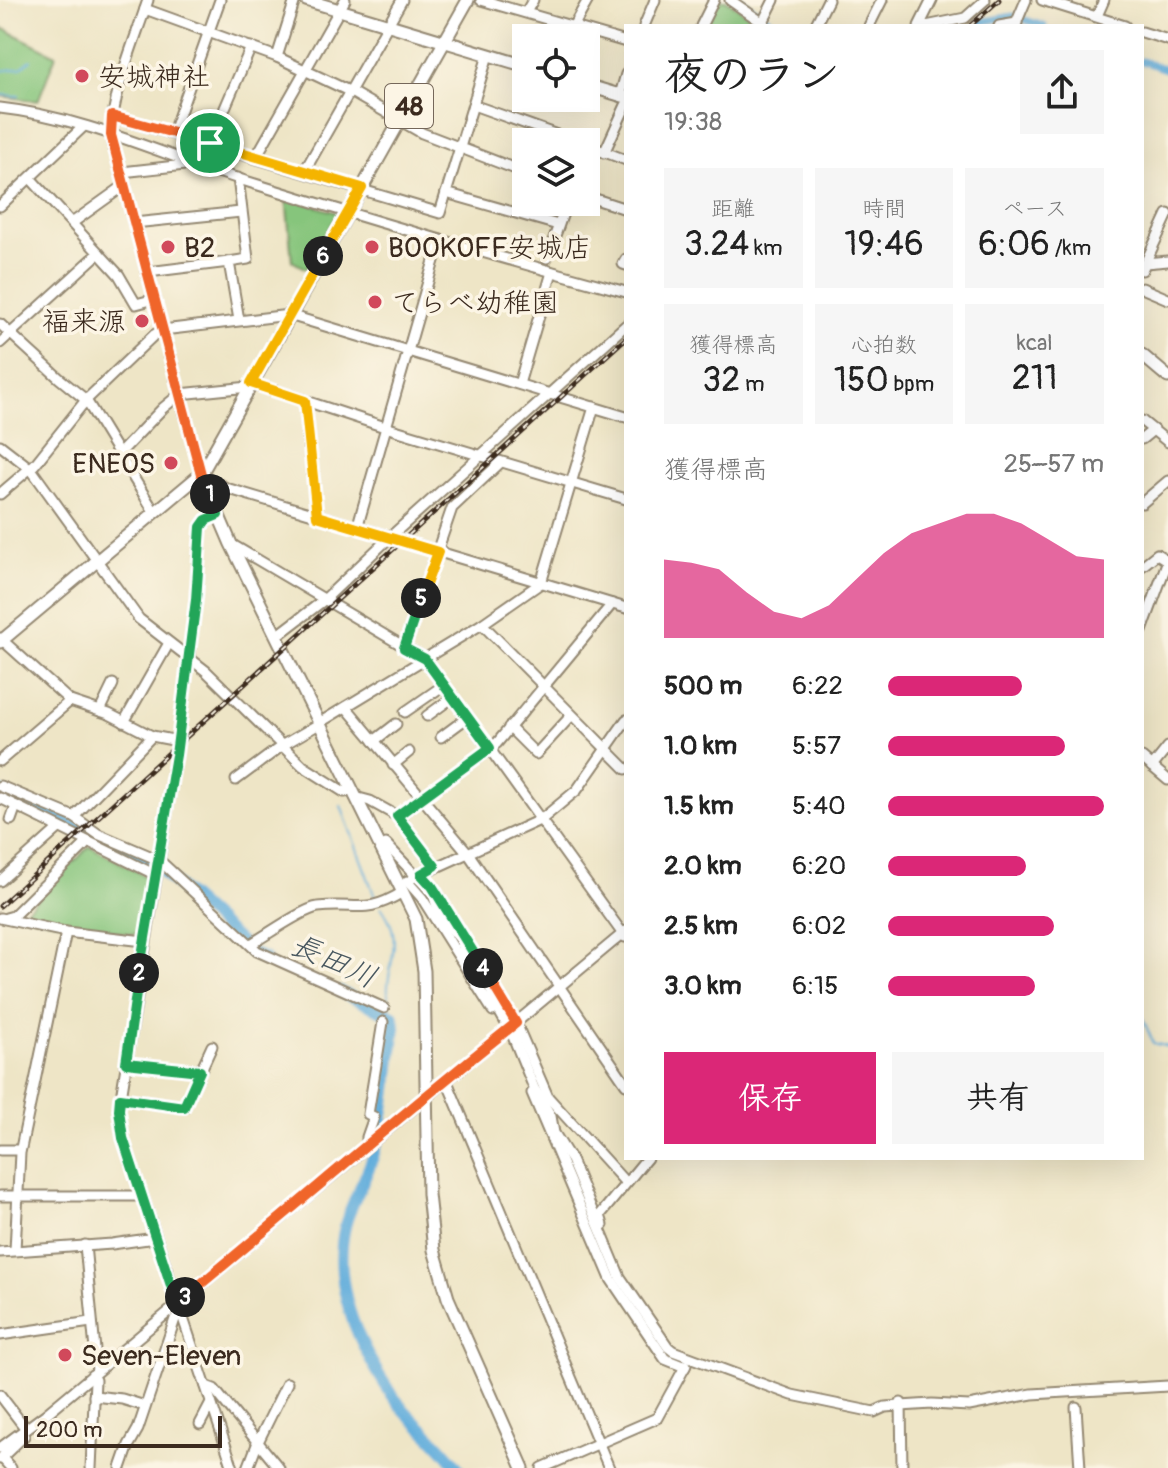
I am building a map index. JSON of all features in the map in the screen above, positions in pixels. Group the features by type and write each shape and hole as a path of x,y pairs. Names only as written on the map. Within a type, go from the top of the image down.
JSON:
{"main road":[{"path":"306,0 342,5 387,26 512,62"},
{"name":"48","path":"1,640 201,474 468,0"},
{"path":"600,90 624,99"},
{"path":"1144,357 1168,377"},
{"path":"201,474 231,544 354,794 409,881 421,936 424,971 431,1227 440,1277 523,1468"}],"street":[{"path":"173,132 220,0"},
{"path":"277,57 295,0"},
{"path":"304,172 402,0"},
{"path":"481,0 570,24"},
{"path":"526,12 533,0"},
{"path":"575,24 588,0"},
{"path":"645,24 655,0"},
{"path":"702,24 714,0"},
{"path":"730,0 763,21 774,0"},
{"path":"816,24 828,0"},
{"path":"870,24 882,0"},
{"path":"920,24 932,0"},
{"path":"936,24 965,18 985,0"},
{"path":"1017,21 1026,0"},
{"path":"1042,0 1119,24"},
{"path":"1097,16 1104,0"},
{"path":"512,167 422,133 307,70 209,34 146,4 112,116 111,135 201,474 226,488 624,607"},
{"path":"256,157 342,5"},
{"path":"1144,33 1168,40"},
{"path":"600,34 624,41"},
{"path":"210,143 251,47"},
{"path":"112,116 440,213 488,55"},
{"path":"604,153 624,99"},
{"path":"473,105 538,128"},
{"path":"0,108 39,113 440,240 624,291"},
{"path":"0,206 83,127"},
{"path":"600,151 624,159"},
{"path":"122,172 195,164"},
{"path":"148,272 248,259 238,178"},
{"path":"31,179 119,275 136,304 155,299"},
{"path":"72,223 118,187 125,185"},
{"path":"446,193 558,225"},
{"path":"600,201 624,208"},
{"path":"134,223 241,212"},
{"path":"1144,266 1168,214"},
{"path":"547,258 562,216"},
{"path":"1157,239 1168,238"},
{"path":"357,528 440,240"},
{"path":"0,343 99,253"},
{"path":"1144,266 1168,261"},
{"path":"229,262 239,320"},
{"path":"519,384 552,272"},
{"path":"1144,289 1168,299"},
{"path":"0,494 31,469 86,400 154,335 163,330 239,320 289,315 624,416"},
{"path":"0,324 86,400 155,513"},
{"path":"277,636 324,600 624,327"},
{"path":"120,453 180,394 250,385 624,498"},
{"path":"305,401 317,516"},
{"path":"236,780 283,745 482,624 541,583 594,407"},
{"path":"1144,423 1168,442"},
{"path":"1144,437 1153,430"},
{"path":"0,445 31,469 139,619 237,699 314,773 344,792 370,801 397,816 435,866"},
{"path":"404,648 452,508 501,462"},
{"path":"1144,501 1168,481"},
{"path":"218,515 206,520 201,527 178,741 119,1110 123,1138 233,1468"},
{"path":"231,544 425,659 624,933"},
{"path":"1144,564 1157,554 1168,560 1166,574 1144,626"},
{"path":"397,816 490,748 612,604"},
{"path":"482,624 624,767"},
{"path":"1,640 70,701 100,711 152,736 178,741"},
{"path":"124,722 169,643"},
{"path":"100,711 113,684"},
{"path":"405,712 444,685"},
{"path":"427,716 453,697"},
{"path":"0,761 70,701"},
{"path":"346,707 468,853 624,1081"},
{"path":"509,727 536,754 571,716"},
{"path":"441,737 468,717"},
{"path":"251,944 315,907 379,905 409,881 435,866 542,819 577,790 624,723"},
{"path":"374,741 396,724"},
{"path":"74,817 152,736"},
{"path":"1152,767 1168,747"},
{"path":"393,765 409,752"},
{"path":"1144,760 1168,780"},
{"path":"0,786 74,817 158,868 257,951 384,1008"},
{"path":"0,800 88,842 158,868"},
{"path":"11,820 16,806"},
{"path":"0,881 59,828"},
{"path":"2,920 13,916 88,842"},
{"path":"386,844 510,1028 611,1279 665,1359 688,1362 792,1395 874,1412 901,1403 969,1406 1032,1394 1168,1386"},
{"path":"409,881 432,886 548,1097 626,1183"},
{"path":"2,920 66,932 144,941"},
{"path":"15,1250 20,1150 66,932"},
{"path":"1,1455 446,1079 624,935"},
{"path":"367,1147 374,1117 368,1114 383,1022"},
{"path":"120,1098 184,1107 212,1046"},
{"path":"126,1063 200,1071"},
{"path":"446,1079 609,1468"},
{"path":"0,1150 20,1150"},
{"path":"542,1468 657,1418 693,1352 672,1344 624,1273 601,1220 600,1215 645,1160"},
{"path":"0,1196 142,1196"},
{"path":"0,1252 155,1238"},
{"path":"85,1245 95,1373 91,1468"},
{"path":"121,1468 175,1319"},
{"path":"0,1335 91,1322"},
{"path":"248,1468 287,1383"},
{"path":"206,1386 214,1389 279,1468"},
{"path":"0,1395 26,1429"},
{"path":"94,1396 122,1399 145,1406"},
{"path":"200,1424 211,1403"},
{"path":"901,1403 902,1468"},
{"path":"1076,1407 1080,1468"},
{"path":"1,1455 46,1414"},
{"path":"1,1455 11,1468"}],"green space":[{"path":"717,0 726,0 758,22 758,24 705,24"},
{"path":"0,27 56,55 38,101 0,96"},
{"path":"286,197 338,213 306,269 292,261"},
{"path":"90,846 147,877 135,935 21,915"}],"waterway":[{"path":"740,0 775,24"},
{"path":"981,22 1013,16 1038,24"},
{"path":"0,71 21,68 31,60"},
{"path":"1144,62 1168,70"},
{"path":"0,95 19,96"},
{"name":"長田川","path":"0,792 151,862 252,953 265,959"},
{"path":"341,806 377,902"},
{"path":"381,907 390,921 393,935 388,987 393,1016"},
{"name":"長田川","path":"340,992 393,1016 395,1027 378,1138 345,1226 342,1248 344,1290 356,1330 394,1398 458,1468"},
{"path":"1144,1021 1153,1043 1168,1047"}],"railway":[{"path":"972,24 999,0"},
{"path":"0,906 624,340"}],"place":[{"name":"安城神社","path":"82,76"},
{"name":"B2","path":"168,247"},
{"name":"BOOKOFF安城店","path":"372,247"},
{"name":"てらべ幼稚園","path":"375,302"},
{"name":"福来源","path":"142,321"},
{"name":"ENEOS","path":"171,463"},
{"name":"Seven-Eleven","path":"65,1355"}],"route":[{"path":"112,116 210,143 362,188 251,383 305,401 317,516 438,552 404,648 425,659 490,748 397,816 435,866 421,874 432,886 516,1023 177,1304 123,1138 119,1110 120,1098 184,1107 200,1075 200,1071 126,1063 176,755 196,600 201,527 206,520 218,515 201,474 134,223 111,135 112,116"}]}
